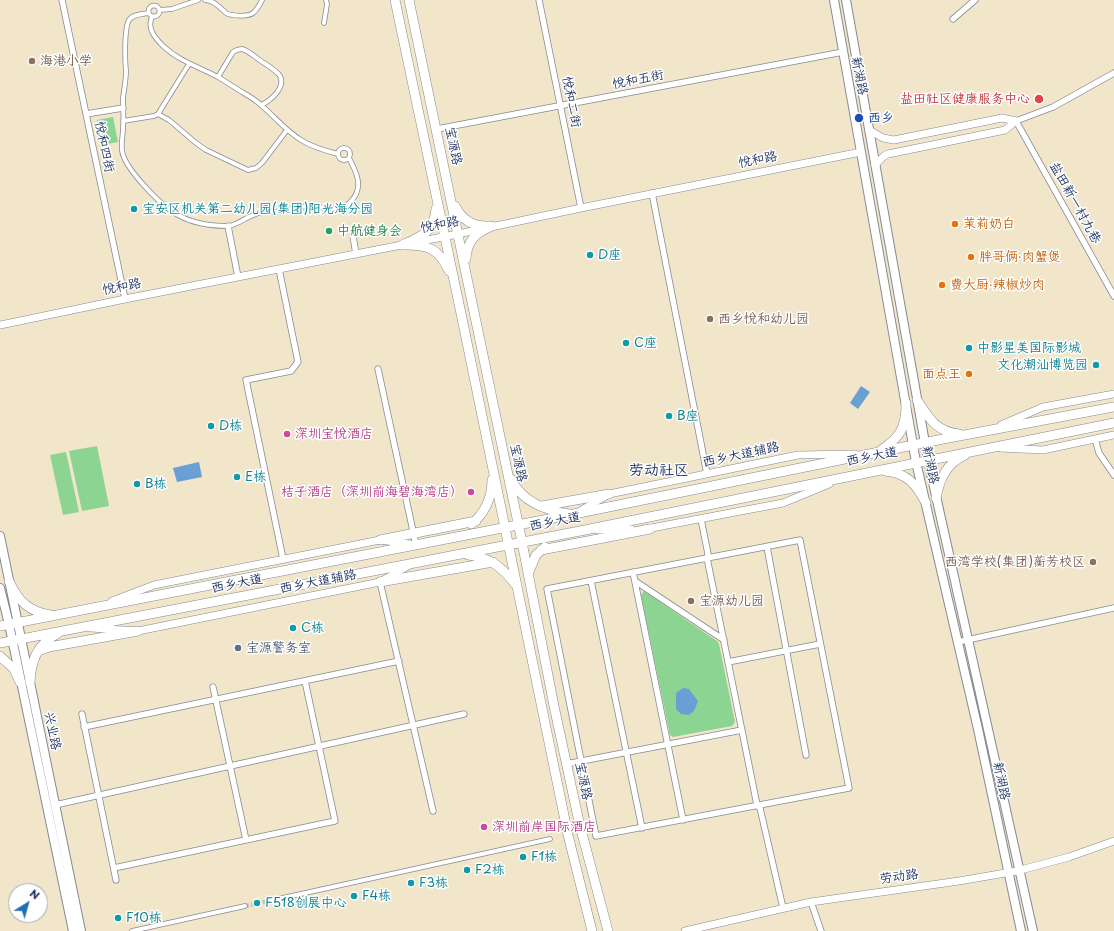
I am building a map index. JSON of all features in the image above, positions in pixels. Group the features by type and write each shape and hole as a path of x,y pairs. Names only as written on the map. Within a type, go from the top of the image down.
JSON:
{"main road":[{"name":"宝源路","path":"394,0 493,467 568,835 592,931"},
{"name":"宝源路","path":"409,0 522,542 578,822 608,931"},
{"name":"新湖路","path":"834,0 916,462 958,642 1021,931"},
{"name":"新湖路","path":"846,0 924,443 1033,931"},
{"path":"402,245 417,239 430,229 435,216 434,192"},
{"path":"450,195 456,208 465,220 477,226 492,226"},
{"path":"468,282 466,260 469,244 477,234 492,226"},
{"path":"402,245 425,246 432,249 442,259 454,280"},
{"path":"917,400 930,420 938,427 948,432 968,434"},
{"path":"875,453 896,439 900,434 904,422 906,403"},
{"name":"西乡大道","path":"9,624 505,528 968,434 1114,407"},
{"name":"西乡大道","path":"0,643 580,531 875,470 1114,423"},
{"path":"936,498 940,480 946,470 958,458 974,450"},
{"path":"505,463 511,480 516,488 531,502 563,513 574,514"},
{"path":"446,539 476,521 486,506 490,497 493,467"},
{"path":"875,470 894,472 907,478 916,486 926,503"},
{"path":"540,506 609,494"},
{"path":"380,540 476,521"},
{"path":"541,550 650,529"},
{"path":"528,574 533,561 541,550 555,541 580,531"},
{"name":"兴业路","path":"0,536 9,581 9,624"},
{"path":"453,555 478,556 493,562 501,567 517,586"},
{"path":"380,582 493,562"},
{"path":"9,581 17,597 28,608 44,614 58,615"},
{"name":"兴业路","path":"0,588 9,624 17,640 72,931"},
{"path":"520,602 522,596 526,594 530,595 533,600"},
{"path":"0,656 25,682 38,651 46,640 57,633 66,630"},
{"path":"38,651 49,647 138,631"},
{"name":"兴业路","path":"25,682 55,805 81,931"}],"street":[{"name":"悦和四街","path":"62,0 125,299"},
{"path":"198,0 176,8 160,10 158,7 152,6 149,9 151,15 150,28 154,36 163,46 189,64 218,77 262,105 287,130 302,141 320,149 338,154 343,160 349,158"},
{"path":"205,0 214,2 227,13 236,16 254,13 262,0"},
{"path":"324,23 327,4 326,0"},
{"name":"悦和二街","path":"539,0 581,208"},
{"path":"953,18 975,0"},
{"path":"160,10 158,16 151,15 133,17 129,20 127,26 125,59 126,82 123,97 124,121 122,149 125,162 134,174 166,207 178,215 192,221 228,226 240,222 256,213 288,211 309,206 331,209 340,208 346,206 352,201 356,195 358,182 357,175 349,158 350,152 347,148 341,148 338,154"},
{"path":"218,77 233,52 238,49 247,51 280,75 281,84 275,96 262,105"},
{"name":"悦和五街","path":"437,129 843,52"},
{"path":"124,121 158,114 189,64"},
{"path":"875,165 888,154 1005,130 1016,121 1053,108 1114,73"},
{"path":"86,114 123,108"},
{"path":"158,114 169,120 206,150 248,170 256,168 262,163 287,130"},
{"path":"869,130 883,138 894,140 1002,118 1016,121"},
{"name":"盐田新一村九巷","path":"1016,121 1114,296"},
{"name":"悦和路","path":"0,325 861,152"},
{"path":"652,193 707,474"},
{"path":"228,226 238,277"},
{"path":"353,236 356,254"},
{"path":"279,269 298,362 291,370 246,380 283,559"},
{"path":"94,608 154,586 380,540 416,545 378,369"},
{"path":"989,430 1043,407 1114,394"},
{"path":"986,448 1043,450 1114,435"},
{"path":"1094,439 1099,453 1114,475"},
{"name":"西乡大道辅路","path":"574,514 609,494 798,455 875,453"},
{"path":"580,531 650,529 783,503 848,476"},
{"path":"701,519 708,554 707,558 757,805 760,808 783,908"},
{"path":"800,540 849,788 596,836 547,589 767,547 800,540"},
{"path":"767,547 806,755"},
{"name":"西乡大道辅路","path":"81,627 138,631 380,582 412,563"},
{"path":"633,572 683,820"},
{"path":"635,580 724,640"},
{"path":"591,581 642,828"},
{"path":"380,582 433,811"},
{"path":"958,642 1114,608"},
{"path":"728,662 820,644"},
{"path":"84,727 399,661"},
{"path":"114,868 335,821 305,681"},
{"path":"213,686 246,840"},
{"path":"82,714 116,880"},
{"path":"55,805 464,714"},
{"path":"566,764 742,730"},
{"path":"269,901 550,838"},
{"name":"劳动路","path":"685,931 812,902 1019,871 1069,857 1114,841"},
{"path":"812,902 821,931"},
{"path":"132,931 245,906"}],"green space":[{"path":"113,117 118,142 102,145 97,120"},
{"path":"97,446 109,506 82,511 69,451"},
{"path":"66,452 79,512 63,515 50,455"},
{"path":"644,591 717,641 719,644 735,722 732,726 673,737 670,735 641,595"}],"water":[{"path":"861,386 870,392 858,409 850,403"},
{"path":"199,462 202,477 177,482 173,468"},
{"path":"683,688 689,689 698,701 694,711 689,715 681,714 676,709 676,693"}],"tunnel":[{"path":"245,906 269,901"}],"place":[{"name":"海港小学","path":"32,61"},
{"name":"盐田社区健康服务中心","path":"1039,99"},
{"name":"西乡","path":"859,118"},
{"name":"宝安区机关第二幼儿园(集团)阳光海分园","path":"134,209"},
{"name":"茉莉奶白","path":"955,224"},
{"name":"中航健身会","path":"329,231"},
{"name":"D座","path":"590,255"},
{"name":"胖哥俩·肉蟹煲","path":"971,257"},
{"name":"费大厨·辣椒炒肉","path":"942,285"},
{"name":"西乡悦和幼儿园","path":"710,319"},
{"name":"C座","path":"626,343"},
{"name":"中影星美国际影城","path":"969,348"},
{"name":"文化潮汕博览园","path":"1096,365"},
{"name":"面点王","path":"969,374"},
{"name":"B座","path":"669,416"},
{"name":"D栋","path":"211,426"},
{"name":"深圳宝悦酒店","path":"287,434"},
{"name":"E栋","path":"237,477"},
{"name":"B栋","path":"137,484"},
{"name":"桔子酒店（深圳前海碧海湾店）","path":"471,492"},
{"name":"西湾学校(集团)蘅芳校区","path":"1093,562"},
{"name":"宝源幼儿园","path":"691,601"},
{"name":"C栋","path":"293,628"},
{"name":"宝源警务室","path":"238,648"},
{"name":"深圳前岸国际酒店","path":"484,827"},
{"name":"F1栋","path":"523,857"},
{"name":"F2栋","path":"467,870"},
{"name":"F3栋","path":"411,883"},
{"name":"F4栋","path":"354,896"},
{"name":"F518创展中心","path":"257,903"},
{"name":"F10栋","path":"118,918"}],"district":[{"name":"劳动社区","path":"659,471"}]}
